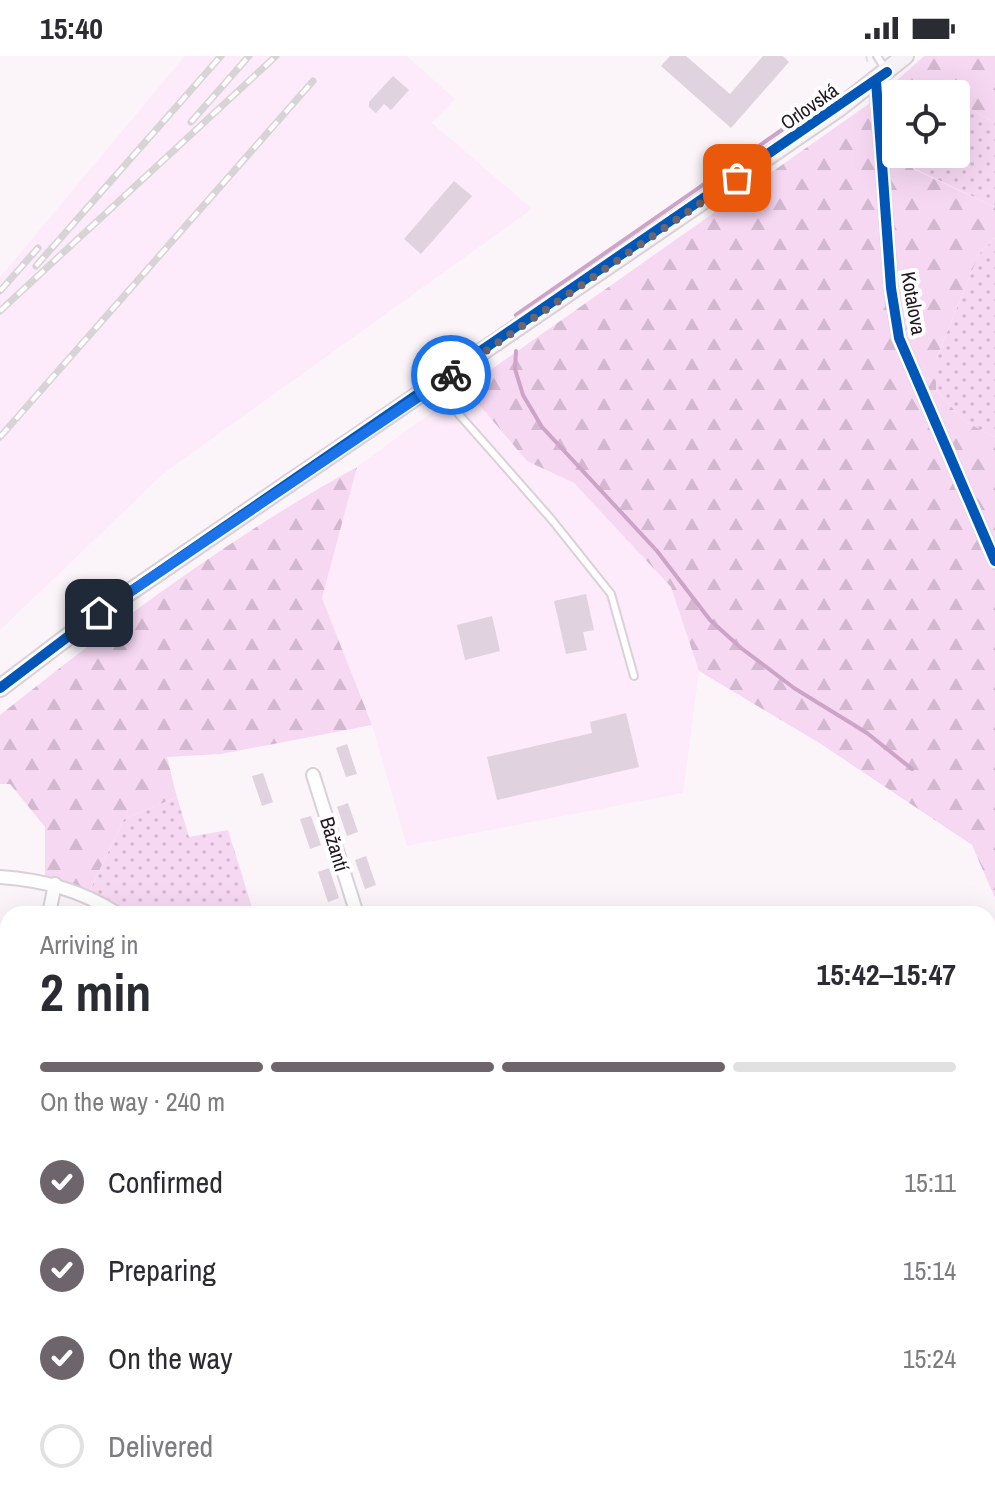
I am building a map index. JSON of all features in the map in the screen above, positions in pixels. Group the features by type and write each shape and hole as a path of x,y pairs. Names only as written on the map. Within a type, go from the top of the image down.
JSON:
{"main road":[{"name":"Orlovská","path":"0,688 99,613 434,386 882,76 905,56"}],"street":[{"name":"Kotalova","path":"882,76 891,288 899,338 995,561"},
{"name":"Bažantí","path":"313,775 354,906"},
{"path":"0,877 55,884 104,906"},
{"path":"51,906 55,884"}],"lane":[{"path":"877,56 882,76"},
{"path":"434,386 552,520 611,594 634,676"}],"shaded area":[{"path":"185,56 407,56 455,99 432,123 532,209 164,473 0,630 0,277"},
{"path":"465,388 527,461 574,483 671,587 699,671 683,793 407,846 372,725 322,597 357,467"}],"green space":[{"path":"924,56 995,56 995,123 970,108 970,80 897,80"},
{"path":"882,94 882,168 913,168 995,207 995,238 979,254 936,359 936,390 964,421 995,437 995,898 972,845 821,744 699,671 671,587 574,483 527,461 465,388"},
{"path":"970,108 995,123 995,207 913,168 970,168"},
{"path":"995,238 995,437 964,421 936,390 936,359 979,254"},
{"path":"357,467 322,598 372,725 221,754 167,757 177,797 124,819 89,892 45,878 45,827 10,784 0,784 0,715 85,648 218,552"},
{"path":"177,797 189,837 228,830 252,906 113,906 89,892 124,819"}],"building":[{"path":"670,56 686,56 730,94 763,56 783,56 789,62 731,128 661,66"},
{"path":"393,76 409,90 391,110 384,104 376,113 369,107 369,102"},
{"path":"454,181 472,196 421,254 404,239"},
{"path":"586,594 594,630 583,632 587,650 566,654 554,601"},
{"path":"492,616 500,651 465,660 457,625"},
{"path":"626,713 639,767 497,800 487,757 592,733 590,722"},
{"path":"347,744 357,774 346,777 336,748"},
{"path":"263,773 273,802 262,806 252,776"},
{"path":"348,803 358,832 347,836 337,807"},
{"path":"311,816 321,845 310,849 300,819"},
{"path":"366,856 376,885 365,889 355,860"},
{"path":"329,868 339,898 328,902 318,872"}],"waterway":[{"path":"516,315 835,93"},
{"path":"516,351 515,369 523,395 542,427 657,551 710,620 794,688 867,733 912,769"}],"railway":[{"path":"36,266 221,56"},
{"path":"191,122 249,56"},
{"path":"0,311 276,56"},
{"path":"0,437 313,81"},
{"path":"0,291 38,248"}],"cycle path":[{"path":"0,688 99,613 887,72"},
{"path":"876,81 891,288 899,338 995,561"}],"way so far":[{"path":"451,375 737,178"}],"route":[{"path":"99,613 451,375"}]}
